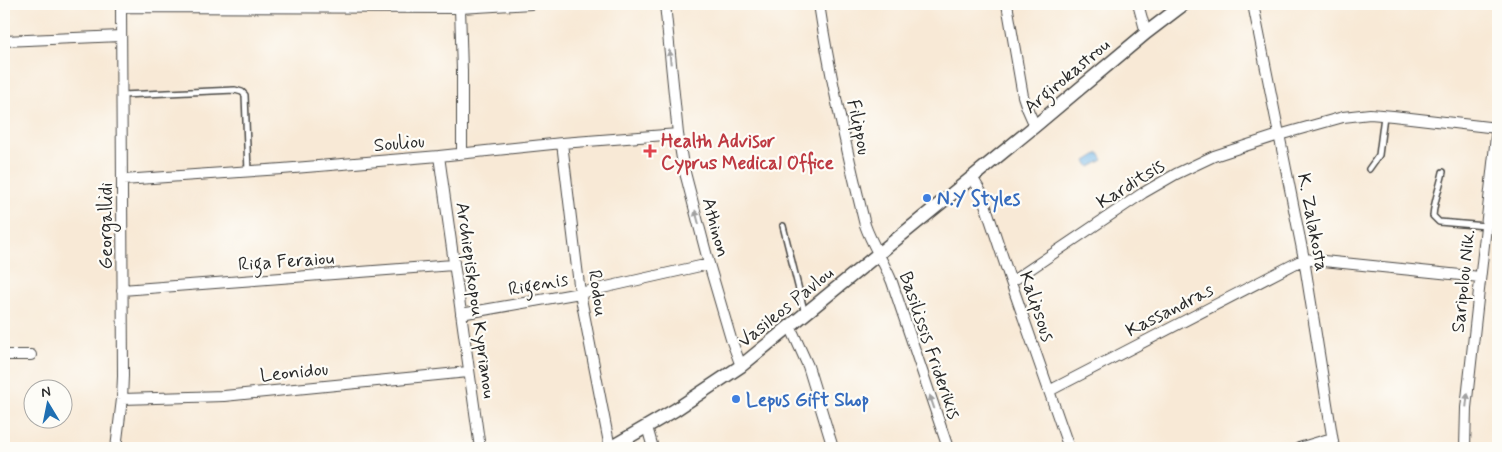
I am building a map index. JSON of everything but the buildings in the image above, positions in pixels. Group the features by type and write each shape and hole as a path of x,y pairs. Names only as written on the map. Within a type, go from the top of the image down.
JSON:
{"street":[{"path":"121,6 321,5 460,8 531,4"},
{"name":"Athinon","path":"665,4 678,134 683,165 709,264 741,366"},
{"name":"Filippou","path":"819,4 844,137 865,225 878,254"},
{"path":"1008,4 1023,96 1026,108 1035,126"},
{"path":"1138,4 1146,33"},
{"name":"Argirokastrou","path":"972,177 1146,33 1184,4"},
{"name":"K. Zalakosta","path":"1252,4 1304,259 1333,443"},
{"name":"Georgallidi","path":"116,448 122,399 123,180 121,6"},
{"path":"460,8 462,153"},
{"path":"4,40 121,36"},
{"name":"Karditsis","path":"1010,282 1143,193 1176,174 1214,156 1342,117 1370,114 1498,123"},
{"name":"Saripolou Nik.","path":"1465,448 1466,408 1498,123"},
{"name":"Souliou","path":"123,180 248,172 678,134"},
{"name":"Rodou","path":"562,143 580,293 610,448"},
{"name":"Archiepiskopou Kyprianou","path":"439,156 480,448"},
{"name":"Vasileos Pavlou","path":"610,448 675,410 741,366 972,177"},
{"name":"Kalipsous","path":"972,177 981,192 1010,282 1070,448"},
{"name":"Basilissis Friderikis","path":"878,254 885,264 892,282 948,448"},
{"path":"1304,259 1480,277"},
{"name":"Kassandras","path":"1049,390 1304,259"},
{"name":"Rigenis","path":"460,314 580,293 709,264"},
{"name":"Riga Feraiou","path":"122,290 453,265"},
{"path":"790,326 808,366 833,448"},
{"path":"4,355 31,354"},
{"name":"Leonidou","path":"122,399 224,396 468,372"},
{"path":"647,427 653,448"},
{"path":"1299,448 1333,443"}],"lane":[{"path":"122,94 235,90 242,92 245,95 248,172"},
{"path":"1369,169 1380,155 1384,115"},
{"path":"1443,172 1433,216 1439,222 1486,226"},
{"path":"783,226 805,314"}],"water":[{"path":"1099,153 1103,160 1090,167 1086,161"}],"place":[{"name":"Health Advisor Cyprus Medical Office","path":"650,151"},
{"name":"N.Y Styles","path":"927,198"},
{"name":"Lepus Gift Shop","path":"736,399"}]}
